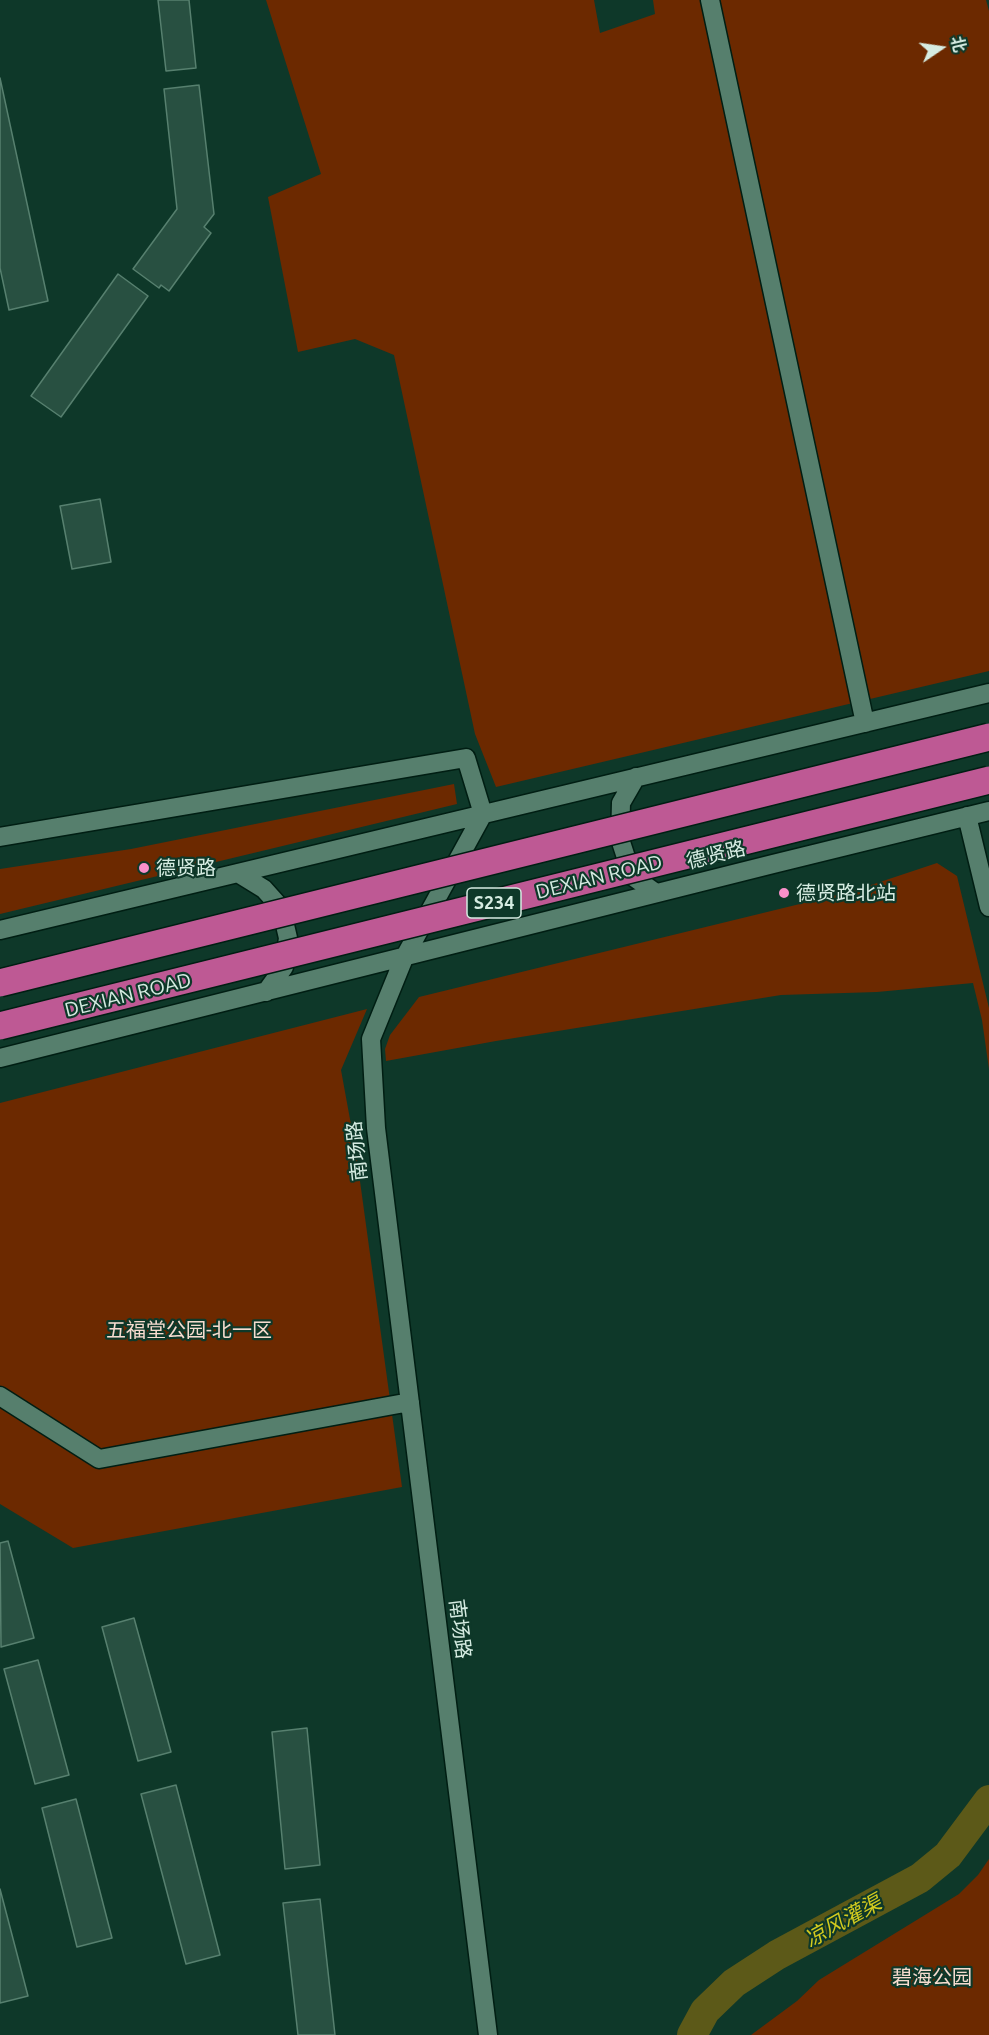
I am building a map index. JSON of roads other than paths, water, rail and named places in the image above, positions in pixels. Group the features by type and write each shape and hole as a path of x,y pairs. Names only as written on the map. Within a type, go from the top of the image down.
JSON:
{"highway":[{"name":"DEXIAN ROAD","path":"0,983 989,737"},
{"name":"DEXIAN ROAD","path":"0,1026 989,780"}],"street":[{"path":"710,0 865,723"},
{"path":"0,930 989,693"},
{"path":"0,837 466,758 483,814"},
{"path":"636,777 621,803 620,839 632,876 656,893"},
{"name":"德贤路","path":"0,1058 989,811"},
{"name":"南场路","path":"483,814 404,958 370,1040 376,1128 488,2035"},
{"path":"967,816 989,907"},
{"path":"238,873 264,889 281,908 288,938 284,967 266,992"},
{"path":"0,1396 99,1459 410,1402"}],"waterway":[{"name":"凉风灌渠","path":"692,2035 705,2011 734,1983 777,1955 920,1878 948,1855 989,1800"}],"place":[{"name":"德贤路","path":"144,868"},
{"name":"德贤路北站","path":"784,893"}],"park label":[{"name":"五福堂公园-北一区","path":"189,1330"},
{"name":"碧海公园","path":"932,1977"}]}
